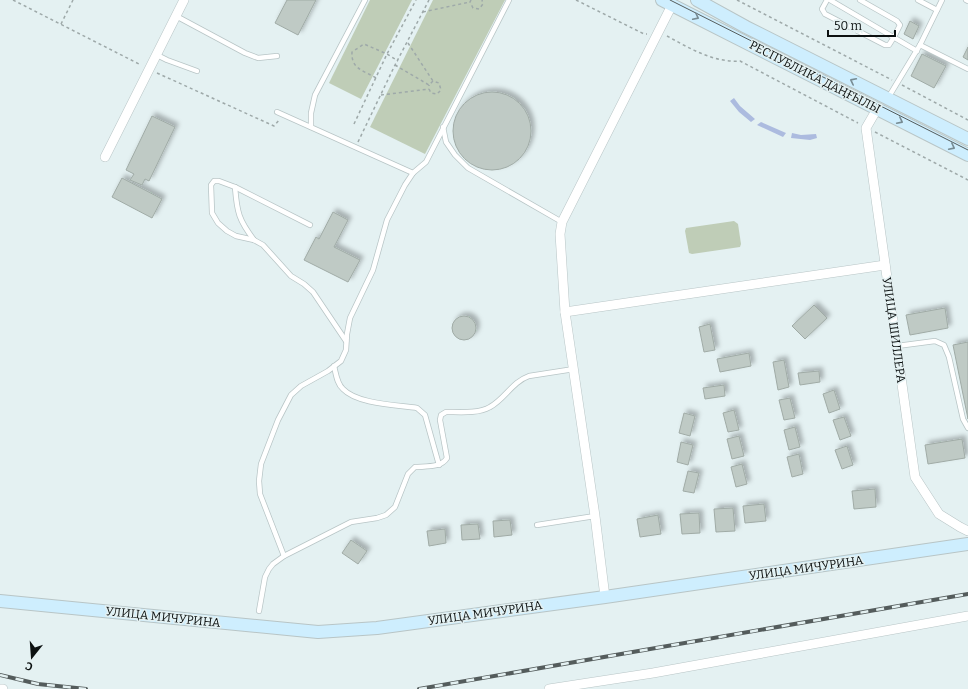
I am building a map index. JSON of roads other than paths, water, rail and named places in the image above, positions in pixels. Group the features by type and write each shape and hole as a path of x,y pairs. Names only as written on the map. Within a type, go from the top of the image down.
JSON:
{"main road":[{"name":"РЕСПУБЛИКА ДАҢҒЫЛЫ","path":"698,0 746,27 968,139"},
{"name":"РЕСПУБЛИКА ДАҢҒЫЛЫ","path":"667,3 968,155"},
{"name":"УЛИЦА МИЧУРИНА","path":"0,601 318,632 377,628 605,597 968,544"}],"street":[{"path":"105,157 184,0"},
{"path":"605,597 595,516 565,312 561,245 562,222 657,34 667,3"},
{"name":"УЛИЦА ШИЛЛЕРА","path":"877,109 866,128 915,477 939,514 968,531"},
{"path":"565,312 885,265"},
{"path":"549,689 653,673 968,616"}],"lane":[{"path":"311,128 310,113 315,95 366,0"},
{"path":"284,556 260,494 258,481 261,464 278,420 291,394 300,386 328,371 341,360 346,350 350,318 373,270 386,220 404,185 413,173 426,162 509,0"},
{"path":"860,0 897,21 900,25 894,37 889,45 885,45 825,14 822,9 828,0 894,37 917,51"},
{"path":"918,0 938,10"},
{"path":"887,99 917,51 942,0"},
{"path":"176,16 245,53 258,58 278,56"},
{"path":"920,45 968,69"},
{"path":"157,55 197,71"},
{"path":"277,112 413,173"},
{"path":"443,127 446,142 455,155 468,168 562,222"},
{"path":"310,225 219,181 214,181 211,185 212,213 218,223 227,231 236,236 254,240 264,245 291,276 313,292 346,341"},
{"path":"235,188 236,205 239,215 243,225 254,240"},
{"path":"897,346 935,341 944,345 949,357 963,419 968,428"},
{"path":"334,366 339,384 343,390 349,394 363,400 417,408 422,411 425,415 439,465"},
{"path":"259,611 267,573 273,564 284,556 351,522 386,515 395,507 408,474 412,469 415,467 439,465 445,462 447,458 440,420 441,416 446,412 480,410 488,408 495,404 522,379 529,376 574,369"},
{"path":"537,525 595,516"}],"water":[{"path":"734,98 740,106 755,119 751,122 739,112 730,101"},
{"path":"761,122 786,133 783,137 757,125"},
{"path":"792,133 801,135 816,134 817,138 810,140 791,138"}],"tram line":[{"path":"670,0 968,150"}],"railway":[{"path":"419,689 968,594"},
{"path":"0,675 38,684 86,689"}]}
